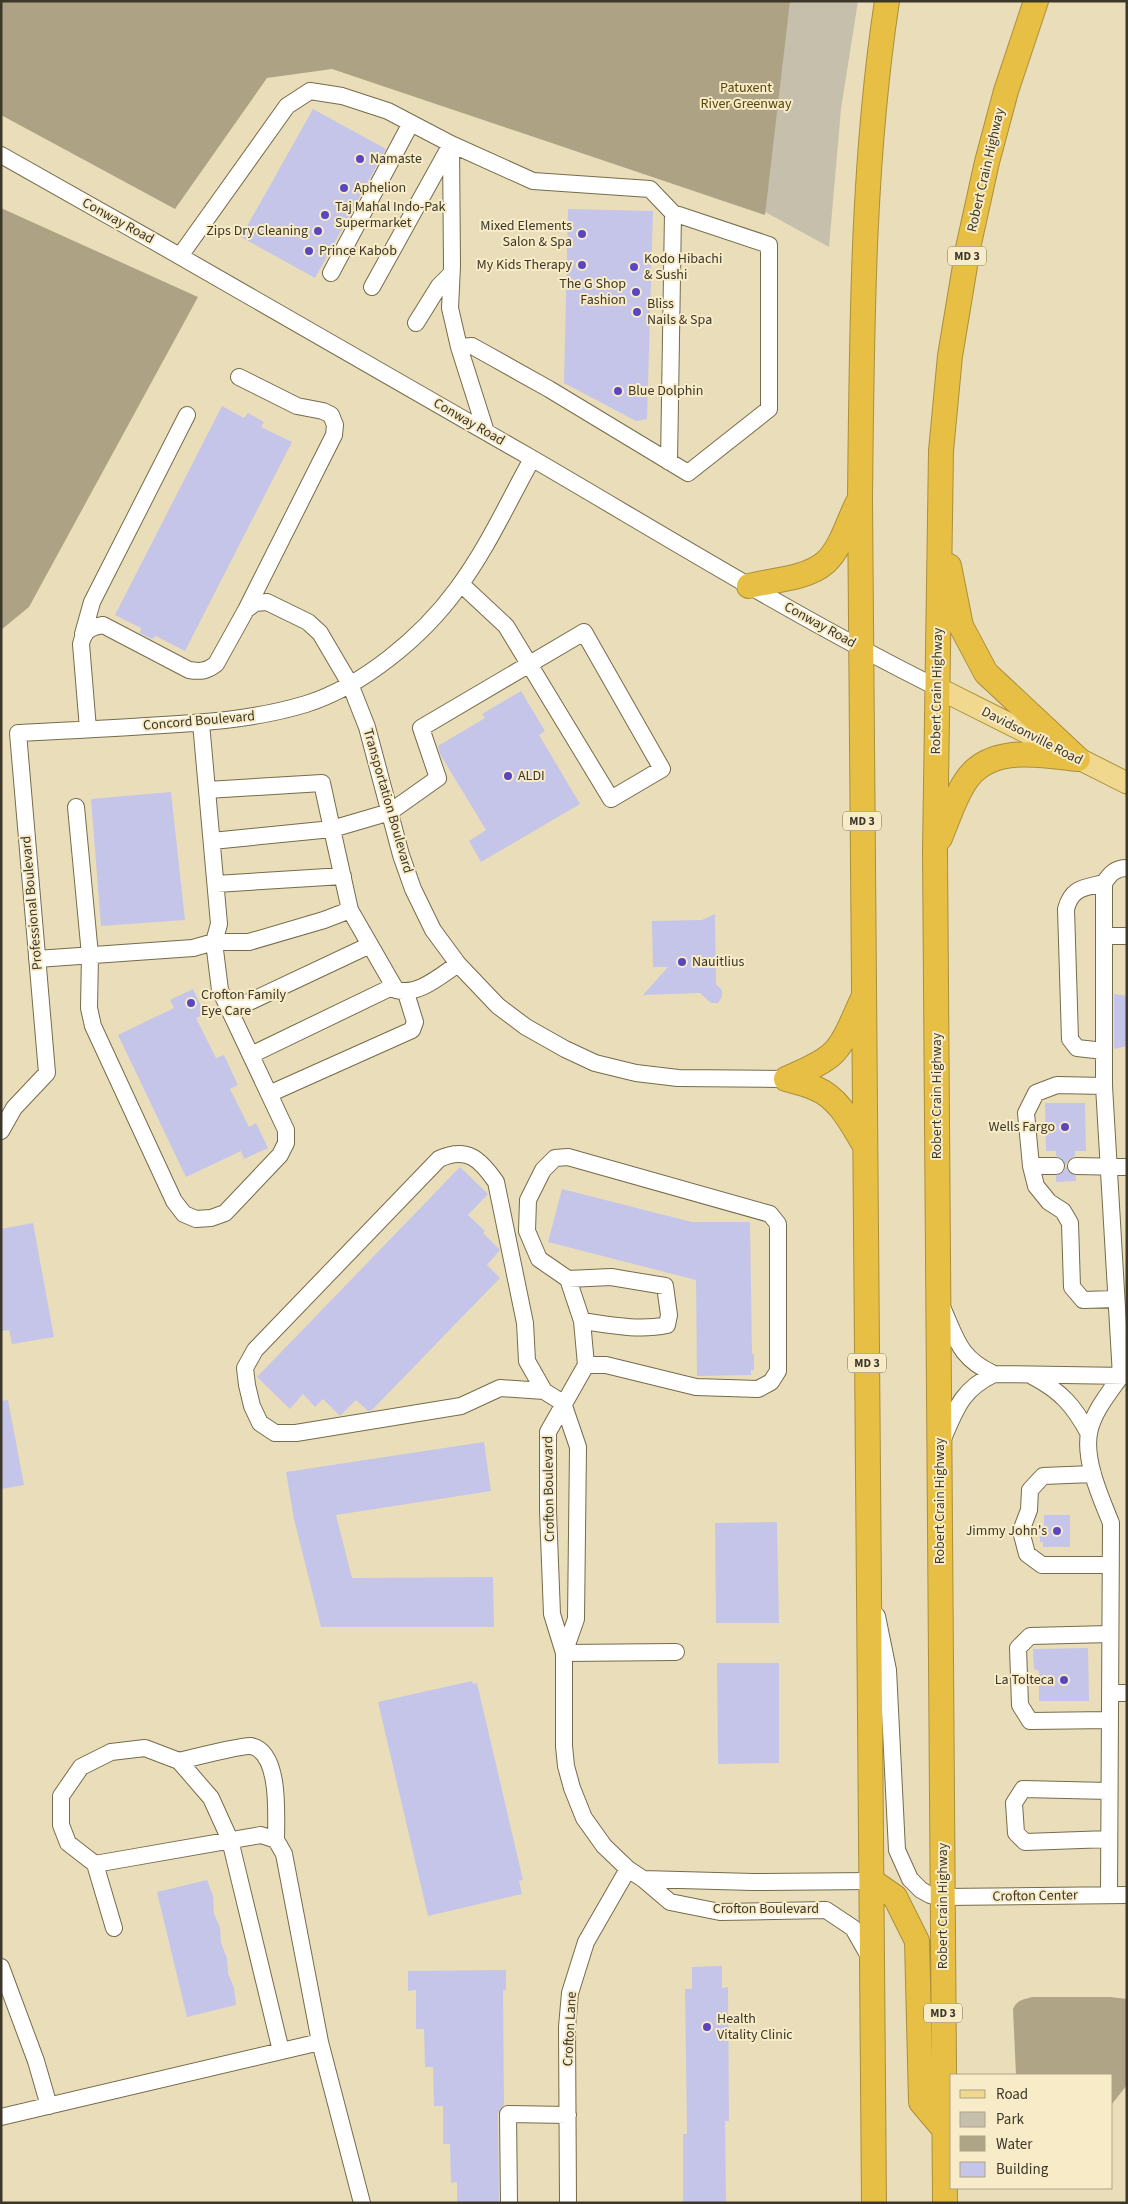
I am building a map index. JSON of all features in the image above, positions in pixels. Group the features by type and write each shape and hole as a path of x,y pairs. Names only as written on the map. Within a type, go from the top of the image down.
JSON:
{"highway":[{"name":"MD 3","path":"874,2203 860,498 863,338 870,155 877,68 887,1"},
{"name":"Robert Crain Highway","path":"945,2203 935,851 940,452 949,366 968,248 987,162 1006,91 1036,1"},
{"path":"749,586 800,575 826,562 837,547 860,498"},
{"path":"940,518 961,626 973,651 986,673 1078,759"},
{"path":"935,851 956,798 965,781 977,767 991,760 1011,755 1037,754 1078,759"},
{"path":"786,1079 821,1063 832,1054 840,1043 865,995"},
{"path":"786,1079 816,1088 827,1094 837,1103 865,1146"},
{"path":"872,1881 895,1897 917,1941 921,2102 944,2129"}],"main road":[{"name":"Davidsonville Road","path":"938,688 1127,783"}],"street":[{"path":"180,256 287,106 310,92 342,96 388,111 451,144 534,181 650,189 673,213 769,245 770,409 688,473 549,389 472,346 460,347"},
{"path":"331,273 411,123"},
{"path":"451,144 450,308 486,432"},
{"path":"372,287 451,144"},
{"name":"Conway Road","path":"1,155 486,432 749,586 860,648 938,688"},
{"path":"670,462 673,213"},
{"path":"416,323 439,286 451,274"},
{"path":"83,634 92,627 103,625 189,670 200,672 209,670 216,664 246,610 334,435 335,425 332,415 323,410 297,406 238,377"},
{"path":"88,729 81,644 92,602 187,416"},
{"name":"Concord Boulevard","path":"18,733 201,724 262,716 308,704 350,684 395,655 430,623 461,584 476,561 532,459"},
{"path":"212,841 332,829 390,812 438,778 421,728 530,663 584,632 662,769 611,799 530,663 506,626 461,584"},
{"name":"Transportation Boulevard","path":"246,610 255,603 267,602 308,622 320,632 350,684 376,754 401,855 413,889 433,930 458,964 498,1006 526,1027 565,1049 596,1063 636,1073 678,1078 786,1079"},
{"path":"76,808 90,955 89,1008 92,1026 174,1201 184,1214 196,1219 211,1218 225,1213 280,1155 286,1143 286,1130 220,990 214,942 219,924 201,724"},
{"name":"Professional Boulevard","path":"1,1131 14,1108 47,1073 18,733"},
{"path":"207,790 322,783 350,910 400,989 415,1022 412,1030 269,1094"},
{"path":"1089,1434 1105,1398 1124,1376 1116,1299 1104,1086 1104,883 1110,874 1119,868 1127,868"},
{"path":"216,884 342,876"},
{"path":"1104,883 1077,889 1069,898 1066,909 1070,1039 1077,1048 1104,1051"},
{"path":"37,959 194,948 214,942 249,942 324,920 350,910"},
{"path":"1104,936 1127,936"},
{"path":"230,1011 370,944"},
{"path":"251,1055 400,989 419,989 458,964"},
{"path":"1104,1086 1057,1085 1036,1093 1026,1113 1030,1166 1036,1186 1048,1202 1063,1211 1070,1223 1072,1287 1083,1300 1116,1299"},
{"path":"544,1391 500,1388 461,1406 296,1433 275,1433 260,1423 252,1406 245,1368 255,1350 439,1159 453,1153 468,1154 486,1168 496,1182 525,1323 527,1361 544,1391 563,1403 586,1365 582,1321 568,1279 539,1259 527,1232 528,1200 544,1170 555,1158 568,1158 770,1214 778,1224 778,1371 771,1382 758,1389 696,1388 606,1365 586,1365"},
{"path":"1030,1166 1056,1166"},
{"path":"1076,1166 1127,1167"},
{"path":"568,1279 611,1276 665,1286 670,1315 667,1325 630,1328 582,1321"},
{"path":"938,1298 959,1346 967,1357 977,1366 994,1374 1124,1376"},
{"path":"940,1445 960,1399 980,1381 994,1374"},
{"path":"1029,1374 1053,1387 1080,1416 1089,1434 1093,1474 1111,1523 1111,1565 1119,1597 1110,1634 1109,1895"},
{"name":"Crofton Boulevard","path":"563,1403 548,1432 552,1614 564,1653 564,1746 566,1766 572,1788 584,1818 604,1846 628,1869 670,1902 720,1912 826,1910 853,1928 873,1962"},
{"name":"Crofton Boulevard","path":"563,1403 578,1446 576,1619 564,1653"},
{"path":"1093,1474 1043,1476 1030,1490 1029,1510 1021,1531 1027,1554 1042,1565 1111,1565"},
{"path":"869,1580 888,1670 897,1850 910,1879 921,1890 930,1895 942,1897"},
{"path":"1110,1634 1030,1636 1018,1648 1020,1705 1030,1721 1110,1720"},
{"path":"564,1653 676,1652"},
{"path":"1110,1693 1127,1693"},
{"path":"179,1761 250,1746 264,1752 268,1758 276,1804 276,1840 284,1854 320,2042 362,2203"},
{"path":"114,1928 95,1864 68,1843 60,1825 61,1796 81,1768 111,1752 145,1748 179,1761 211,1798 230,1840 281,2051"},
{"path":"1109,1791 1023,1789 1014,1803 1016,1833 1025,1842 1109,1839"},
{"path":"95,1864 261,1835 276,1840"},
{"name":"Crofton Lane","path":"568,2203 567,2027 570,1992 586,1942 628,1869"},
{"name":"Crofton Boulevard","path":"643,1879 753,1882 872,1881"},
{"name":"Crofton Center","path":"942,1897 1127,1895"},
{"path":"1,1967 36,2061 49,2106"},
{"path":"1,2117 320,2042"},
{"path":"509,2203 508,2114 568,2115"}],"green space":[{"name":"Patuxent River Greenway","path":"1,1 790,1 765,215 332,69 267,78 175,209 1,115"},
{"name":"Patuxent River Greenway","path":"140,1 858,1 841,109 829,247 725,190 357,77"},
{"path":"1,208 198,297 29,607 1,630"}],"water":[{"path":"1033,1997 1110,1997 1127,1999 1127,2085 1113,2103 1113,2074 1016,2074 1013,2009 1024,1999"}],"building":[{"path":"313,109 386,149 315,278 241,237"},
{"path":"568,209 653,211 647,419 636,421 564,383"},
{"path":"222,406 244,418 248,413 264,422 261,427 292,442 185,651 156,636 152,639 140,633 141,628 115,615"},
{"name":"ALDI","path":"521,691 545,731 539,735 580,804 481,862 469,841 486,830 440,754 438,746 485,718 482,714"},
{"path":"171,792 185,920 101,926 91,799"},
{"name":"Nauitlius","path":"715,914 716,984 722,990 722,997 718,1003 711,1003 700,993 643,995 668,967 653,967 652,921 702,920"},
{"path":"193,989 205,1014 196,1018 216,1058 224,1055 238,1085 230,1089 249,1127 256,1123 268,1148 244,1159 241,1151 186,1177 118,1035 174,1008 170,1000"},
{"path":"1114,994 1127,996 1127,1046 1114,1049"},
{"name":"Wells Fargo","path":"1045,1103 1085,1103 1086,1151 1075,1151 1075,1156 1068,1160 1066,1165 1068,1171 1076,1176 1076,1181 1056,1182 1056,1176 1064,1171 1066,1166 1061,1158 1056,1156 1056,1151 1046,1151"},
{"path":"460,1167 488,1194 468,1215 485,1231 483,1233 500,1250 487,1265 500,1278 372,1410 368,1411 356,1400 340,1416 323,1399 315,1407 303,1394 290,1409 257,1377"},
{"path":"562,1189 692,1222 750,1222 752,1354 754,1354 754,1370 751,1370 751,1375 697,1376 696,1280 548,1242"},
{"path":"33,1223 54,1337 12,1344 9,1330 1,1331 1,1229"},
{"path":"8,1400 24,1485 1,1489 1,1401"},
{"path":"484,1442 491,1491 336,1515 352,1578 493,1577 494,1627 321,1627 294,1519 286,1472"},
{"name":"Jimmy John's","path":"1044,1515 1070,1515 1070,1547 1043,1547 1043,1542 1040,1542 1040,1528 1044,1528"},
{"path":"777,1522 779,1623 716,1623 715,1523"},
{"name":"La Tolteca","path":"1088,1648 1089,1701 1039,1701 1039,1671 1034,1669 1033,1649"},
{"path":"717,1663 779,1663 779,1763 718,1764"},
{"path":"472,1681 473,1684 477,1683 523,1880 519,1881 522,1894 428,1916 378,1702"},
{"path":"207,1880 213,1896 214,1914 220,1927 221,1943 227,1958 228,1973 234,1988 236,2005 187,2017 157,1892"},
{"path":"722,1966 722,1988 728,1987 729,2121 725,2121 726,2203 683,2203 683,2134 687,2134 685,1989 692,1989 692,1967"},
{"path":"506,1970 506,1990 503,1990 504,2105 498,2114 499,2203 457,2203 457,2182 451,2183 450,2144 443,2144 443,2106 434,2106 433,2067 425,2067 424,2029 416,2029 416,1990 408,1991 408,1971"}],"place":[{"name":"Namaste","path":"360,159"},
{"name":"Aphelion","path":"344,188"},
{"name":"Taj Mahal Indo-Pak Supermarket","path":"325,215"},
{"name":"Zips Dry Cleaning","path":"318,231"},
{"name":"Mixed Elements Salon & Spa","path":"582,234"},
{"name":"Prince Kabob","path":"309,251"},
{"name":"My Kids Therapy","path":"582,265"},
{"name":"Kodo Hibachi & Sushi","path":"634,267"},
{"name":"The G Shop Fashion","path":"636,292"},
{"name":"Bliss Nails & Spa","path":"637,312"},
{"name":"Blue Dolphin","path":"618,391"},
{"name":"ALDI","path":"508,776"},
{"name":"Nauitlius","path":"682,962"},
{"name":"Crofton Family Eye Care","path":"191,1003"},
{"name":"Wells Fargo","path":"1065,1127"},
{"name":"Jimmy John's","path":"1057,1531"},
{"name":"La Tolteca","path":"1064,1680"},
{"name":"Health Vitality Clinic","path":"707,2027"}]}
